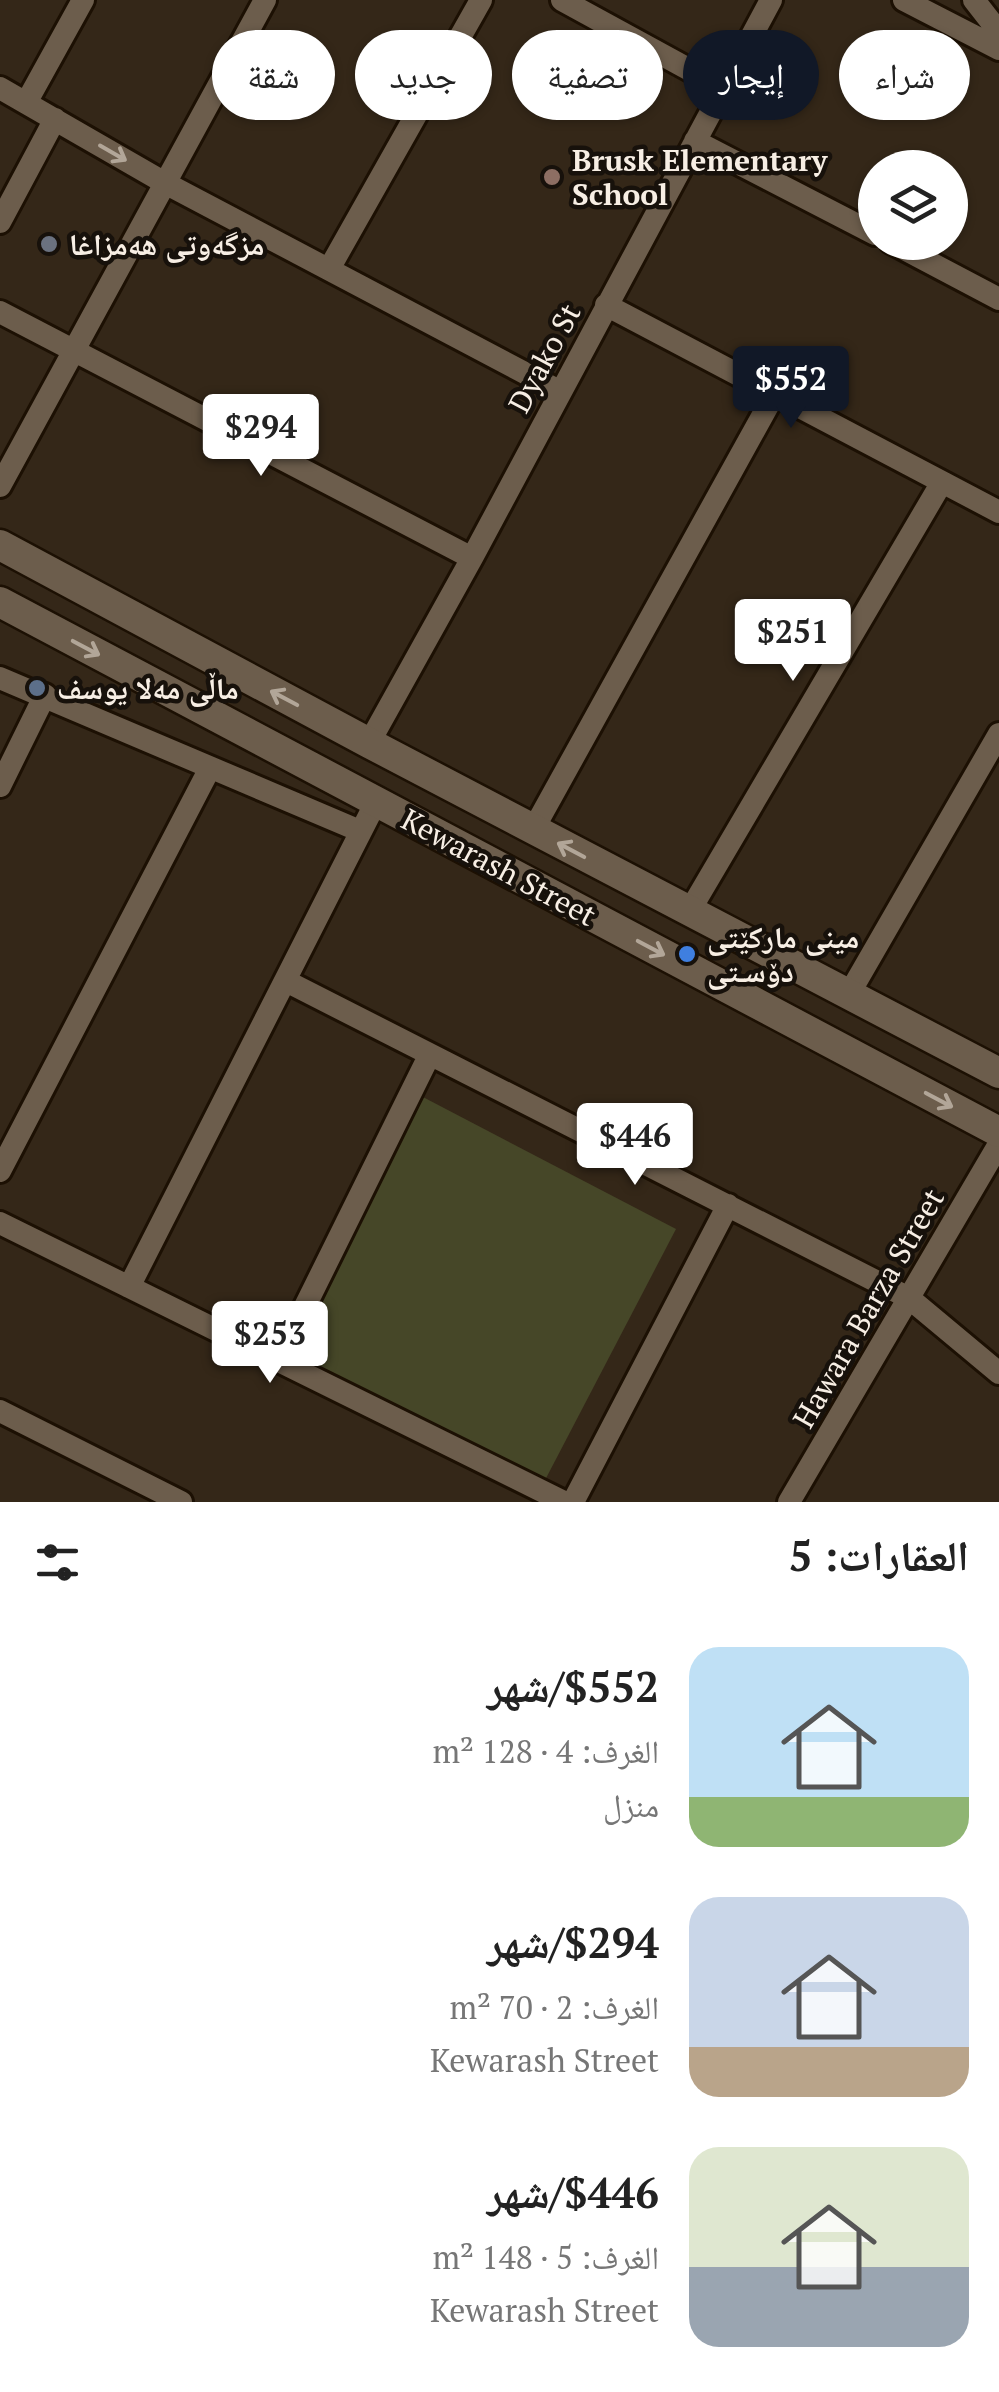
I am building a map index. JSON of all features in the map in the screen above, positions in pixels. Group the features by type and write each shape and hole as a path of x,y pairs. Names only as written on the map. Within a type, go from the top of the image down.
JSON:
{"main road":[{"name":"Kewarash Street","path":"0,545 533,830 999,1072"},
{"name":"Kewarash Street","path":"0,602 999,1132"}],"street":[{"path":"26,103 84,0"},
{"path":"0,486 265,0"},
{"path":"328,269 481,0"},
{"path":"562,0 683,66"},
{"name":"Dyako St","path":"755,30 771,0"},
{"path":"904,0 999,49"},
{"path":"974,0 999,32"},
{"path":"0,88 166,183 559,391"},
{"path":"0,222 55,120"},
{"name":"Dyako St","path":"369,743 706,120"},
{"path":"695,141 858,225"},
{"path":"925,260 999,299"},
{"path":"606,305 999,512"},
{"path":"0,312 472,558"},
{"path":"533,830 775,392"},
{"path":"690,912 942,482"},
{"path":"0,678 360,831"},
{"path":"0,786 46,696"},
{"path":"849,994 999,734"},
{"path":"0,1171 210,768"},
{"path":"128,1287 376,802"},
{"path":"286,981 909,1298 999,1373"},
{"path":"278,1361 430,1056"},
{"name":"Hawara Barza Street","path":"789,1502 999,1144"},
{"path":"573,1502 728,1205"},
{"path":"0,1223 564,1502"},
{"path":"0,1411 181,1502"}],"green space":[{"path":"421,1096 676,1229 543,1484 287,1352"}],"place":[{"name":"Brusk Elementary School","path":"552,177"},
{"name":"مزگەوتی هەمزاغا","path":"49,244"},
{"name":"ماڵی مەلا یوسف","path":"37,688"},
{"name":"مینی مارکێتی دۆسـتی","path":"687,954"}]}
